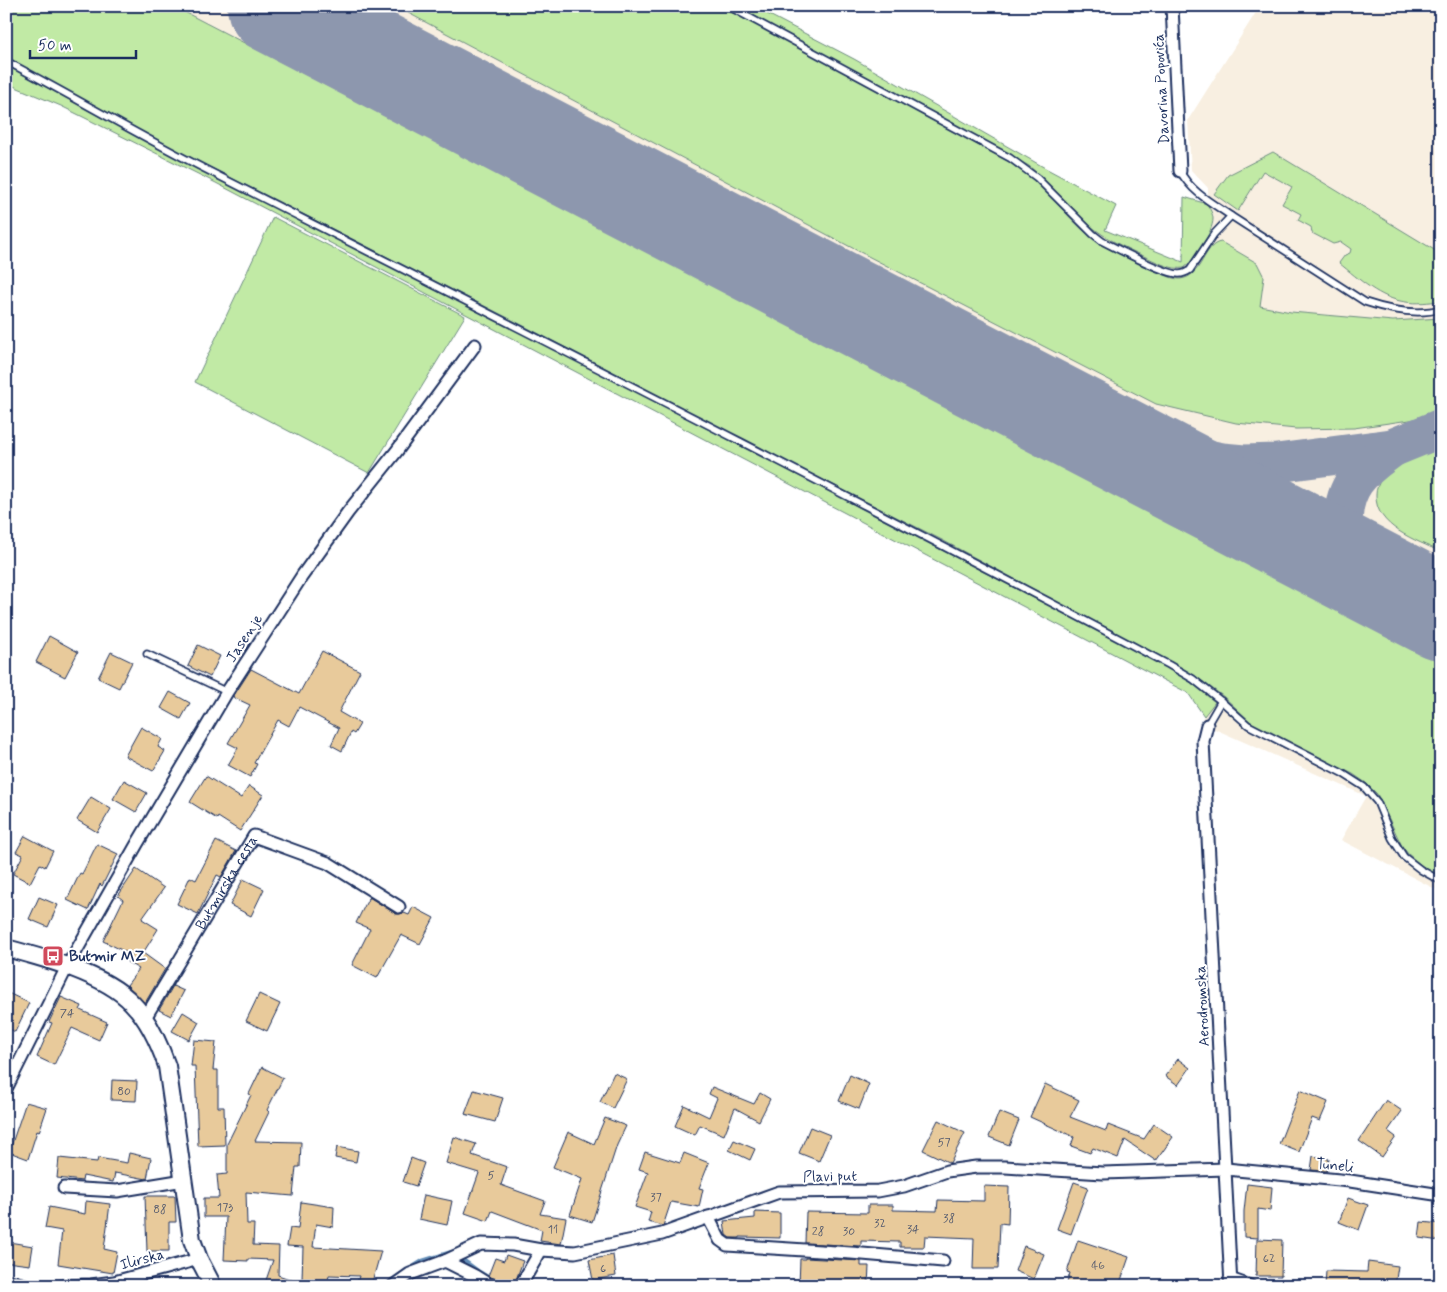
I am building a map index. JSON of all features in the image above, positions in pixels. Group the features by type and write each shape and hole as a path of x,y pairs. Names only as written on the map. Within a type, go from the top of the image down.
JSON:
{"street":[{"name":"Davorina Popovića","path":"1172,6 1180,171"},
{"name":"Jasenje","path":"6,1088 67,966 227,692 302,576 348,512 396,452 475,345"},
{"name":"Aerodromska","path":"1207,725 1203,741 1231,1282"},
{"name":"Butmirska cesta","path":"144,1018 254,836 328,862 399,907"},
{"path":"6,948 67,966 112,987 132,1002 144,1018 160,1045 167,1066 192,1240 199,1259 213,1286"},
{"name":"Plavi put","path":"393,1286 410,1274 481,1244 513,1245 541,1250 575,1252 662,1234 779,1192 878,1191 904,1186 947,1171 976,1167 1103,1173 1226,1169"},
{"name":"Tuneli","path":"1226,1169 1350,1181 1441,1195"},
{"path":"64,1188 117,1191 184,1180"},
{"path":"708,1217 720,1240 727,1245 943,1261"},
{"path":"522,1284 541,1250"},
{"name":"Ilirska","path":"63,1286 114,1282 199,1259"},
{"path":"449,1259 491,1286"},
{"path":"6,1280 29,1286"},
{"path":"1231,1282 1250,1286"}],"lane":[{"path":"728,6 1016,162 1037,178 1102,241 1166,270 1179,274 1190,270 1214,234 1231,216"},
{"path":"6,61 209,171 474,305 1170,665 1193,679 1248,725 1342,772 1364,787 1377,802 1392,838 1404,857 1441,882"},
{"path":"1180,171 1186,182 1193,189 1231,216 1364,302 1380,307 1416,312 1431,312 1441,309"},
{"path":"147,654 227,692"},
{"path":"1207,725 1221,701"}],"shaded area":[{"path":"6,6 752,6 854,59 1116,206 1105,230 1183,262 1184,197 1201,203 1208,194 1208,188 1191,170 1188,120 1260,6 1441,6 1441,892 1341,840 1366,796 1201,723 1204,715 1188,693 216,183 61,106 6,83"}],"green space":[{"path":"6,6 173,6 410,129 860,355 1185,527 1441,656 1441,877 1426,869 1408,854 1402,846 1377,794 1366,783 1353,774 1274,736 1252,723 1224,697 1195,676 942,540 176,150 6,57"},
{"path":"395,6 721,6 1013,164 1044,190 1091,237 1111,250 1168,276 1176,279 1188,277 1194,273 1210,248 1221,242 1257,263 1264,277 1260,306 1291,312 1393,321 1441,318 1441,409 1417,419 1354,428 1296,429 1236,423 1156,404 860,252"},
{"path":"736,6 752,6 854,59 1116,206 1105,230 1183,262 1184,197 1207,204 1213,219 1210,231 1193,259 1184,268 1166,266 1128,249 1087,223 1029,166"},
{"path":"6,65 139,138 480,311 1142,654 1185,678 1215,702 1204,716 1188,693 216,183 61,106 6,83"},
{"path":"1273,152 1441,254 1441,301 1414,303 1396,300 1379,293 1362,282 1339,263 1345,255 1350,253 1351,249 1341,242 1333,244 1312,233 1311,227 1298,220 1301,214 1282,204 1292,187 1263,171 1238,211 1214,194 1228,175"},
{"path":"273,217 465,316 369,473 195,382"},
{"path":"1441,448 1441,552 1409,537 1390,524 1382,516 1377,506 1376,491 1387,472 1394,467"}],"building":[{"path":"49,636 78,652 65,677 36,662"},
{"path":"198,645 220,656 210,677 188,666"},
{"path":"322,651 360,671 339,712 360,724 354,734 351,732 342,751 331,745 339,728 299,707 289,726 278,720 254,763 257,764 250,777 228,765 238,748 228,743 250,705 233,697 251,669 299,694"},
{"path":"111,652 132,662 119,688 98,678"},
{"path":"170,692 190,703 181,719 161,708"},
{"path":"141,727 162,739 158,747 165,751 153,771 125,756"},
{"path":"206,776 241,798 249,786 263,795 240,831 190,802"},
{"path":"124,780 147,793 136,812 113,799"},
{"path":"91,797 111,809 97,832 77,820"},
{"path":"25,836 53,851 45,867 40,864 30,883 13,874 23,855 16,852"},
{"path":"216,841 236,851 221,877 217,875 198,914 177,904 190,877 196,880"},
{"path":"97,844 118,854 102,886 100,884 88,910 67,900"},
{"path":"136,869 164,888 142,919 158,929 143,953 165,969 145,1003 127,985 139,969 127,962 132,955 103,941 123,900 118,896"},
{"path":"243,879 264,889 251,916 230,905"},
{"path":"39,897 58,905 48,927 29,919"},
{"path":"369,897 396,914 404,913 409,915 413,907 434,918 420,944 401,935 377,978 352,965 370,929 356,923"},
{"path":"173,986 184,991 171,1016 159,1010"},
{"path":"6,992 29,1003 15,1032 6,1027"},
{"path":"259,994 280,1004 267,1031 246,1021"},
{"path":"61,997 82,1006 80,1010 107,1022 99,1040 72,1028 54,1065 37,1057 52,1023 49,1022"},
{"path":"183,1012 199,1022 189,1040 172,1031"},
{"path":"194,1040 216,1042 213,1070 218,1070 218,1107 224,1107 225,1145 198,1146 195,1066 191,1066"},
{"path":"1178,1059 1190,1068 1178,1085 1165,1076"},
{"path":"262,1067 283,1078 267,1110 269,1112 255,1141 301,1142 300,1167 296,1167 293,1196 246,1192 247,1224 254,1224 253,1245 279,1246 278,1275 304,1284 304,1286 264,1286 273,1260 224,1260 226,1217 204,1217 204,1198 219,1198 217,1175 227,1174 227,1144 251,1095 249,1094"},
{"path":"614,1073 627,1079 613,1108 600,1102"},
{"path":"850,1075 869,1084 859,1109 839,1101"},
{"path":"112,1080 137,1081 136,1101 111,1100"},
{"path":"1045,1084 1079,1100 1070,1117 1106,1131 1108,1125 1144,1139 1154,1124 1173,1137 1156,1161 1125,1140 1118,1158 1093,1148 1090,1153 1071,1146 1074,1137 1030,1117"},
{"path":"712,1087 754,1104 760,1093 770,1099 759,1121 735,1108 724,1135 700,1125 695,1135 675,1126 684,1105 709,1117 717,1098 709,1094"},
{"path":"474,1090 503,1098 495,1122 465,1114"},
{"path":"1300,1090 1328,1102 1320,1121 1312,1118 1299,1152 1279,1144"},
{"path":"1386,1100 1402,1111 1388,1131 1396,1137 1382,1157 1359,1141"},
{"path":"26,1102 47,1108 28,1159 9,1152"},
{"path":"999,1112 1019,1120 1009,1145 989,1137"},
{"path":"605,1118 626,1126 617,1145 592,1222 570,1215 582,1179 553,1167 568,1132 594,1144"},
{"path":"938,1120 965,1133 950,1163 923,1150"},
{"path":"810,1127 830,1135 819,1161 799,1153"},
{"path":"454,1137 476,1144 472,1155 507,1167 501,1185 545,1201 540,1214 566,1218 561,1244 540,1241 542,1230 492,1211 488,1221 465,1213 479,1173 446,1163"},
{"path":"734,1140 755,1149 750,1160 729,1150"},
{"path":"337,1147 358,1151 356,1162 335,1158"},
{"path":"645,1152 680,1163 684,1153 709,1163 699,1188 703,1189 699,1207 671,1202 663,1226 648,1222 651,1212 635,1207 648,1172 639,1169"},
{"path":"129,1153 151,1158 147,1179 115,1173 113,1182 83,1176 82,1181 57,1178 59,1158 97,1162 98,1158 127,1163"},
{"path":"1313,1156 1329,1159 1327,1171 1311,1170"},
{"path":"411,1158 424,1163 416,1186 403,1182"},
{"path":"1074,1182 1088,1187 1071,1234 1057,1229"},
{"path":"1247,1184 1272,1187 1270,1211 1258,1209 1258,1238 1244,1237"},
{"path":"984,1186 1009,1187 1008,1224 1000,1223 998,1269 973,1269 974,1238 925,1236 924,1247 900,1247 900,1242 861,1241 861,1246 805,1243 806,1212 868,1213 868,1205 893,1205 893,1210 937,1211 938,1200 984,1201"},
{"path":"424,1195 452,1201 447,1225 419,1219"},
{"path":"145,1196 175,1196 176,1222 169,1222 169,1251 147,1251"},
{"path":"1348,1198 1368,1205 1359,1230 1339,1222"},
{"path":"86,1201 110,1204 104,1249 117,1252 113,1273 58,1264 62,1231 45,1228 49,1207 85,1214"},
{"path":"301,1202 334,1207 333,1227 316,1224 313,1247 381,1251 371,1286 356,1286 359,1276 329,1275 328,1281 302,1280 303,1247 287,1246 290,1228 298,1229"},
{"path":"755,1212 780,1213 780,1238 730,1238 726,1235 724,1221 755,1218"},
{"path":"1421,1222 1441,1224 1440,1241 1419,1238"},
{"path":"1257,1239 1282,1240 1281,1276 1256,1276"},
{"path":"1078,1240 1129,1257 1119,1286 1066,1286 1070,1273 1067,1272"},
{"path":"9,1242 33,1246 30,1265 6,1262"},
{"path":"1024,1246 1044,1254 1034,1279 1015,1271"},
{"path":"506,1255 523,1261 514,1285 488,1276 495,1258 504,1261"},
{"path":"613,1255 616,1276 593,1280 589,1260"},
{"path":"800,1259 861,1261 861,1266 869,1266 868,1286 799,1286"},
{"path":"1368,1262 1398,1266 1395,1286 1325,1286 1326,1271 1367,1272"}],"waterway":[{"path":"410,1269 423,1261 452,1252 502,1286"}],"taxiway":[{"path":"1112,441 1222,462 1244,464 1277,463 1392,448 1441,428"},
{"path":"1373,577 1354,557 1348,546 1345,537 1344,507 1350,489 1363,471 1392,448"}],"runway":[{"path":"275,6 1441,612"}],"place":[{"name":"Butmir MZ","path":"53,956"}]}
